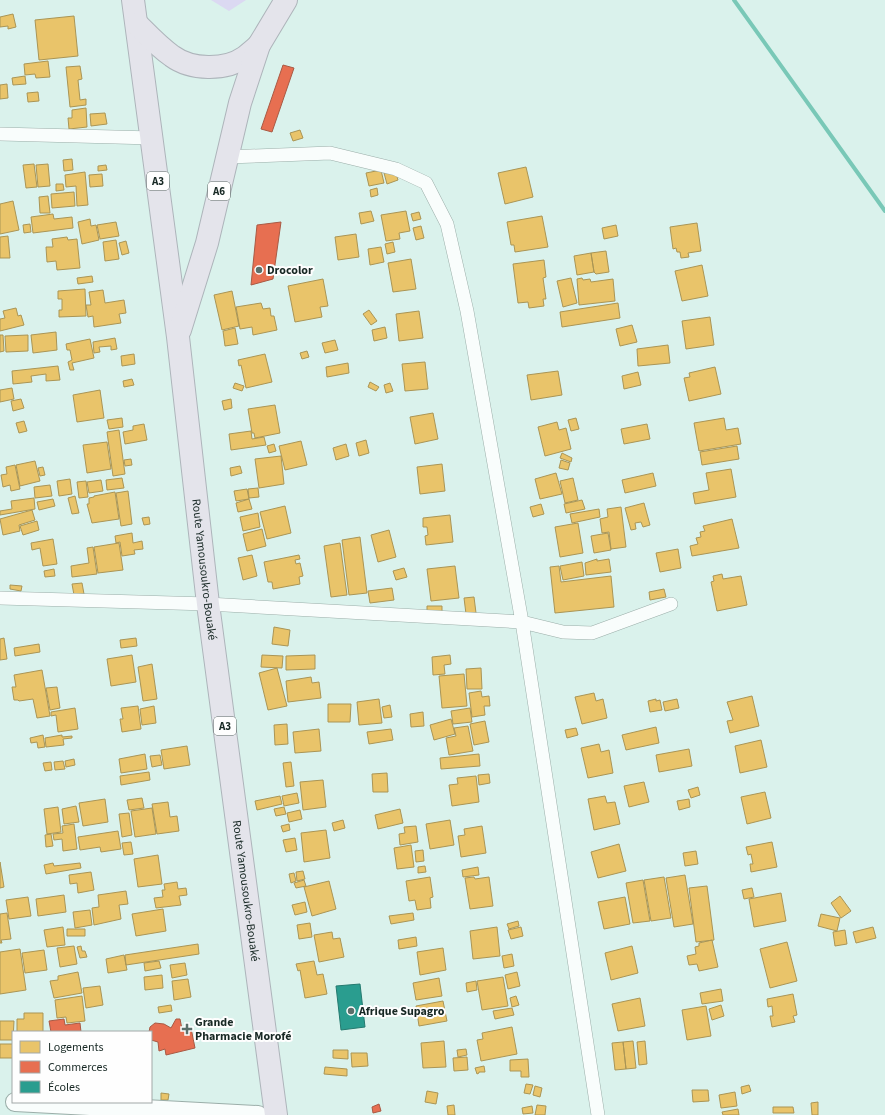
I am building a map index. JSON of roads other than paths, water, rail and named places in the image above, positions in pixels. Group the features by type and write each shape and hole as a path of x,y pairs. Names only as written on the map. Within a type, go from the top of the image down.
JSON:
{"highway":[{"name":"A3","path":"133,0 137,24"},
{"name":"A6","path":"178,337 207,243 240,103 259,45 286,0"},
{"path":"137,24 172,56 198,66 216,67 233,63 244,58 259,45"},
{"name":"Route Yamousoukro-Bouaké","path":"137,24 178,337 208,604 276,1115"}],"street":[{"path":"0,134 153,138"},
{"path":"227,157 330,153 396,169 426,183 447,224 467,311 522,622 598,1115"},
{"path":"0,598 208,604 522,622 563,632 592,633 671,604"},
{"path":"0,1101 12,1102"},
{"path":"33,1103 258,1115"}],"waterway":[{"path":"734,0 885,211"}],"place":[{"name":"Drocolor","path":"259,270"},
{"name":"Afrique Supagro","path":"351,1011"},
{"name":"Grande Pharmacie Morofé","path":"187,1029"}]}
